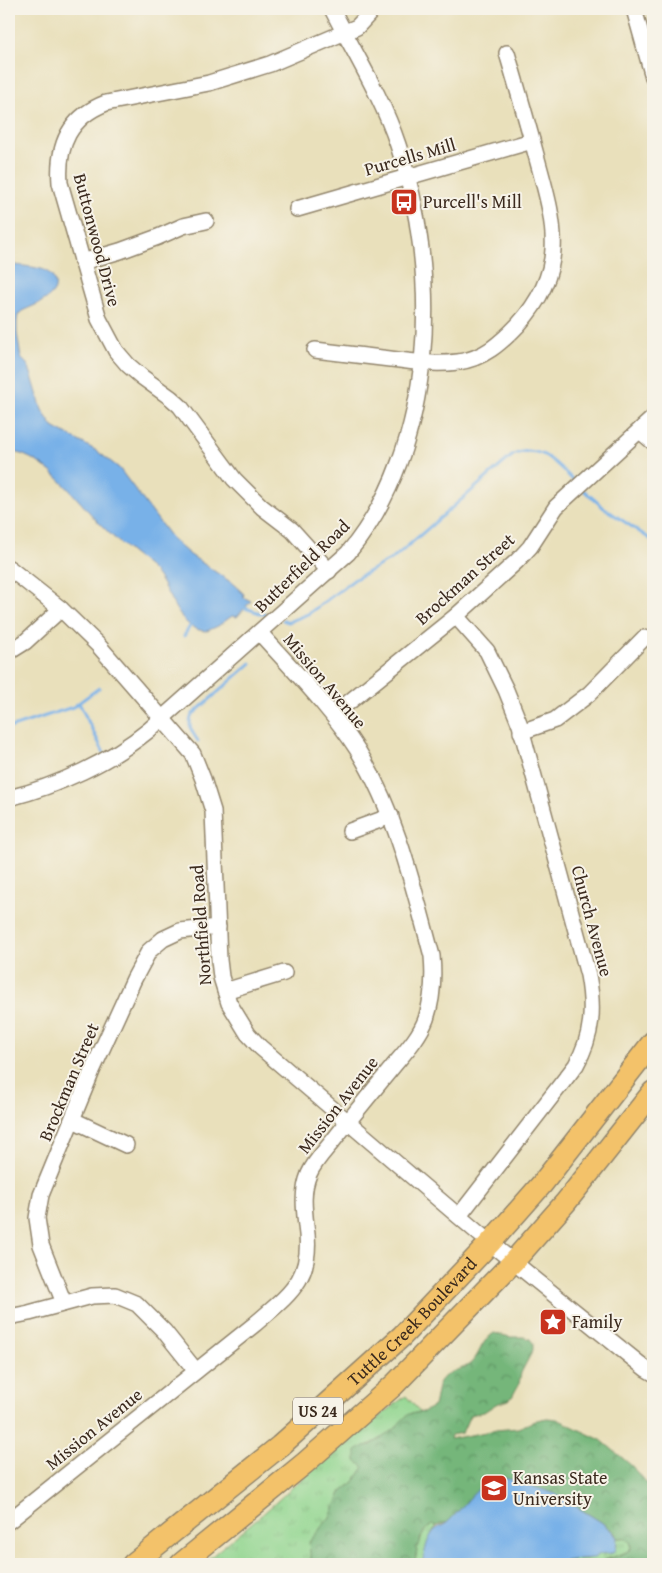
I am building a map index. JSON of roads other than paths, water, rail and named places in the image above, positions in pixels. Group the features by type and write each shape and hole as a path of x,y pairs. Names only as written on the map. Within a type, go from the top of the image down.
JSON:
{"highway":[{"name":"Tuttle Creek Boulevard","path":"133,1564 280,1446 402,1336 490,1243 542,1184 653,1042"},
{"name":"Tuttle Creek Boulevard","path":"181,1564 305,1463 394,1385 513,1262 566,1202 653,1092"}],"street":[{"name":"Butterfield Road","path":"9,798 32,792 108,758 134,742 163,718 348,553 373,519 400,463 414,408 422,363 425,283 417,217 408,177 387,116 332,9"},
{"name":"Buttonwood Drive","path":"329,571 292,530 262,507 234,479 180,406 172,398 142,377 121,357 112,345 99,319 60,183 59,168 61,154 69,133 74,124 85,113 106,103 209,83 249,72 344,32 361,23 371,9"},
{"path":"634,9 653,77"},
{"path":"315,350 422,363 459,362 474,358 493,349 507,337 538,300 552,264 553,224 548,198 507,53"},
{"name":"Purcells Mill","path":"297,208 532,140"},
{"path":"82,262 136,245 183,226 206,222"},
{"name":"Brockman Street","path":"333,715 456,616 524,554 556,507 653,418"},
{"path":"640,431 653,442"},
{"name":"Northfield Road","path":"9,568 61,609 98,645 193,754 204,779 213,811 219,960 225,991 238,1019 248,1034 260,1047 490,1243 653,1373"},
{"path":"9,652 25,642 61,609"},
{"name":"Church Avenue","path":"456,616 487,651 506,690 522,732 588,975 591,995 589,1032 585,1050 576,1065 459,1216"},
{"name":"Mission Avenue","path":"9,1521 285,1299 298,1283 308,1256 304,1196 310,1171 347,1122 412,1043 425,1021 432,996 434,975 432,956 391,816 357,749 333,715 260,633"},
{"path":"522,732 555,720 589,694 644,638"},
{"path":"350,831 391,816"},
{"name":"Brockman Street","path":"64,1303 41,1245 37,1218 41,1195 92,1071 149,951 163,939 180,930 218,927"},
{"path":"225,991 284,973"},
{"path":"73,1120 126,1145"},
{"path":"9,1317 92,1296 115,1295 138,1304 164,1331 196,1370"}],"water":[{"path":"9,264 45,270 52,276 55,284 51,295 40,303 22,311 18,315 17,321 21,358 27,364 31,373 42,410 53,427 97,451 119,468 173,540 189,554 232,583 244,594 243,597 251,601 237,617 232,616 207,631 197,629 188,624 154,572 108,532 62,482 37,462 24,455 9,451"},
{"path":"498,1477 556,1494 601,1522 613,1532 617,1538 616,1549 613,1553 600,1554 594,1558 544,1564 422,1564 427,1542 433,1532 449,1521 485,1484"}],"waterway":[{"path":"283,620 288,622 308,614 355,579 395,557 513,455 532,451 540,453 554,462 575,482"},
{"path":"581,488 604,508 653,541"},
{"path":"245,608 266,615"},
{"path":"184,636 190,626"},
{"path":"198,741 190,726 192,715 251,663"},
{"path":"9,728 73,707 99,688"},
{"path":"79,703 104,753"}],"place":[{"name":"Purcell's Mill","path":"404,202"},
{"name":"Family","path":"553,1322"},
{"name":"Kansas State University","path":"494,1488"}]}
